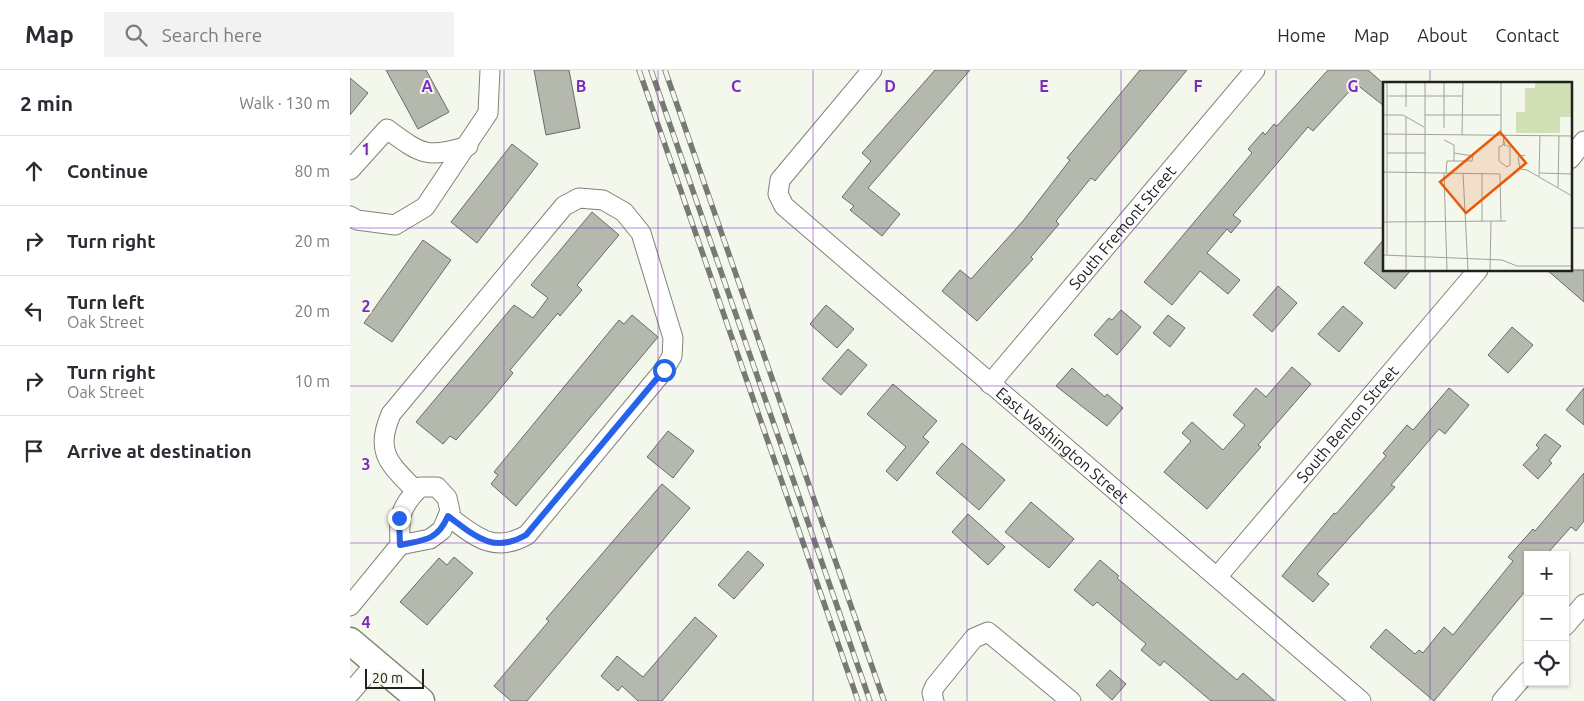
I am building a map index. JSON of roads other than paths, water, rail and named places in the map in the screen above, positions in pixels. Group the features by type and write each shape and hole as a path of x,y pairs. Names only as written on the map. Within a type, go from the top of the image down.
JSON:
{"main road":[{"path":"350,641 420,701"}],"street":[{"path":"350,216 357,220 395,225 425,206 468,146 488,114 490,70"},
{"name":"East Washington Street","path":"872,70 780,180 778,194 784,206 793,216 1361,701"},
{"name":"South Fremont Street","path":"990,384 1255,70"},
{"path":"350,170 387,129 416,150 441,154 468,146"},
{"path":"1572,156 1584,141"},
{"path":"416,491 388,461 382,443 385,428 391,414 564,206 579,198 603,200 624,212 642,233 673,338 672,356 664,370 526,535 512,544 490,543 475,536 448,516"},
{"name":"South Benton Street","path":"1217,577 1477,271"},
{"path":"350,606 400,545 430,539 442,530 450,511 447,498 437,486 420,487 407,500 399,518 400,545"},
{"path":"1569,621 1584,604"},
{"path":"934,701 932,693 935,686 974,638 988,632 1071,701"},
{"path":"350,693 376,664"},
{"path":"1502,701 1524,676"}],"railway":[{"path":"639,70 858,701"},
{"path":"651,70 870,701"},
{"path":"665,70 884,701"}]}
